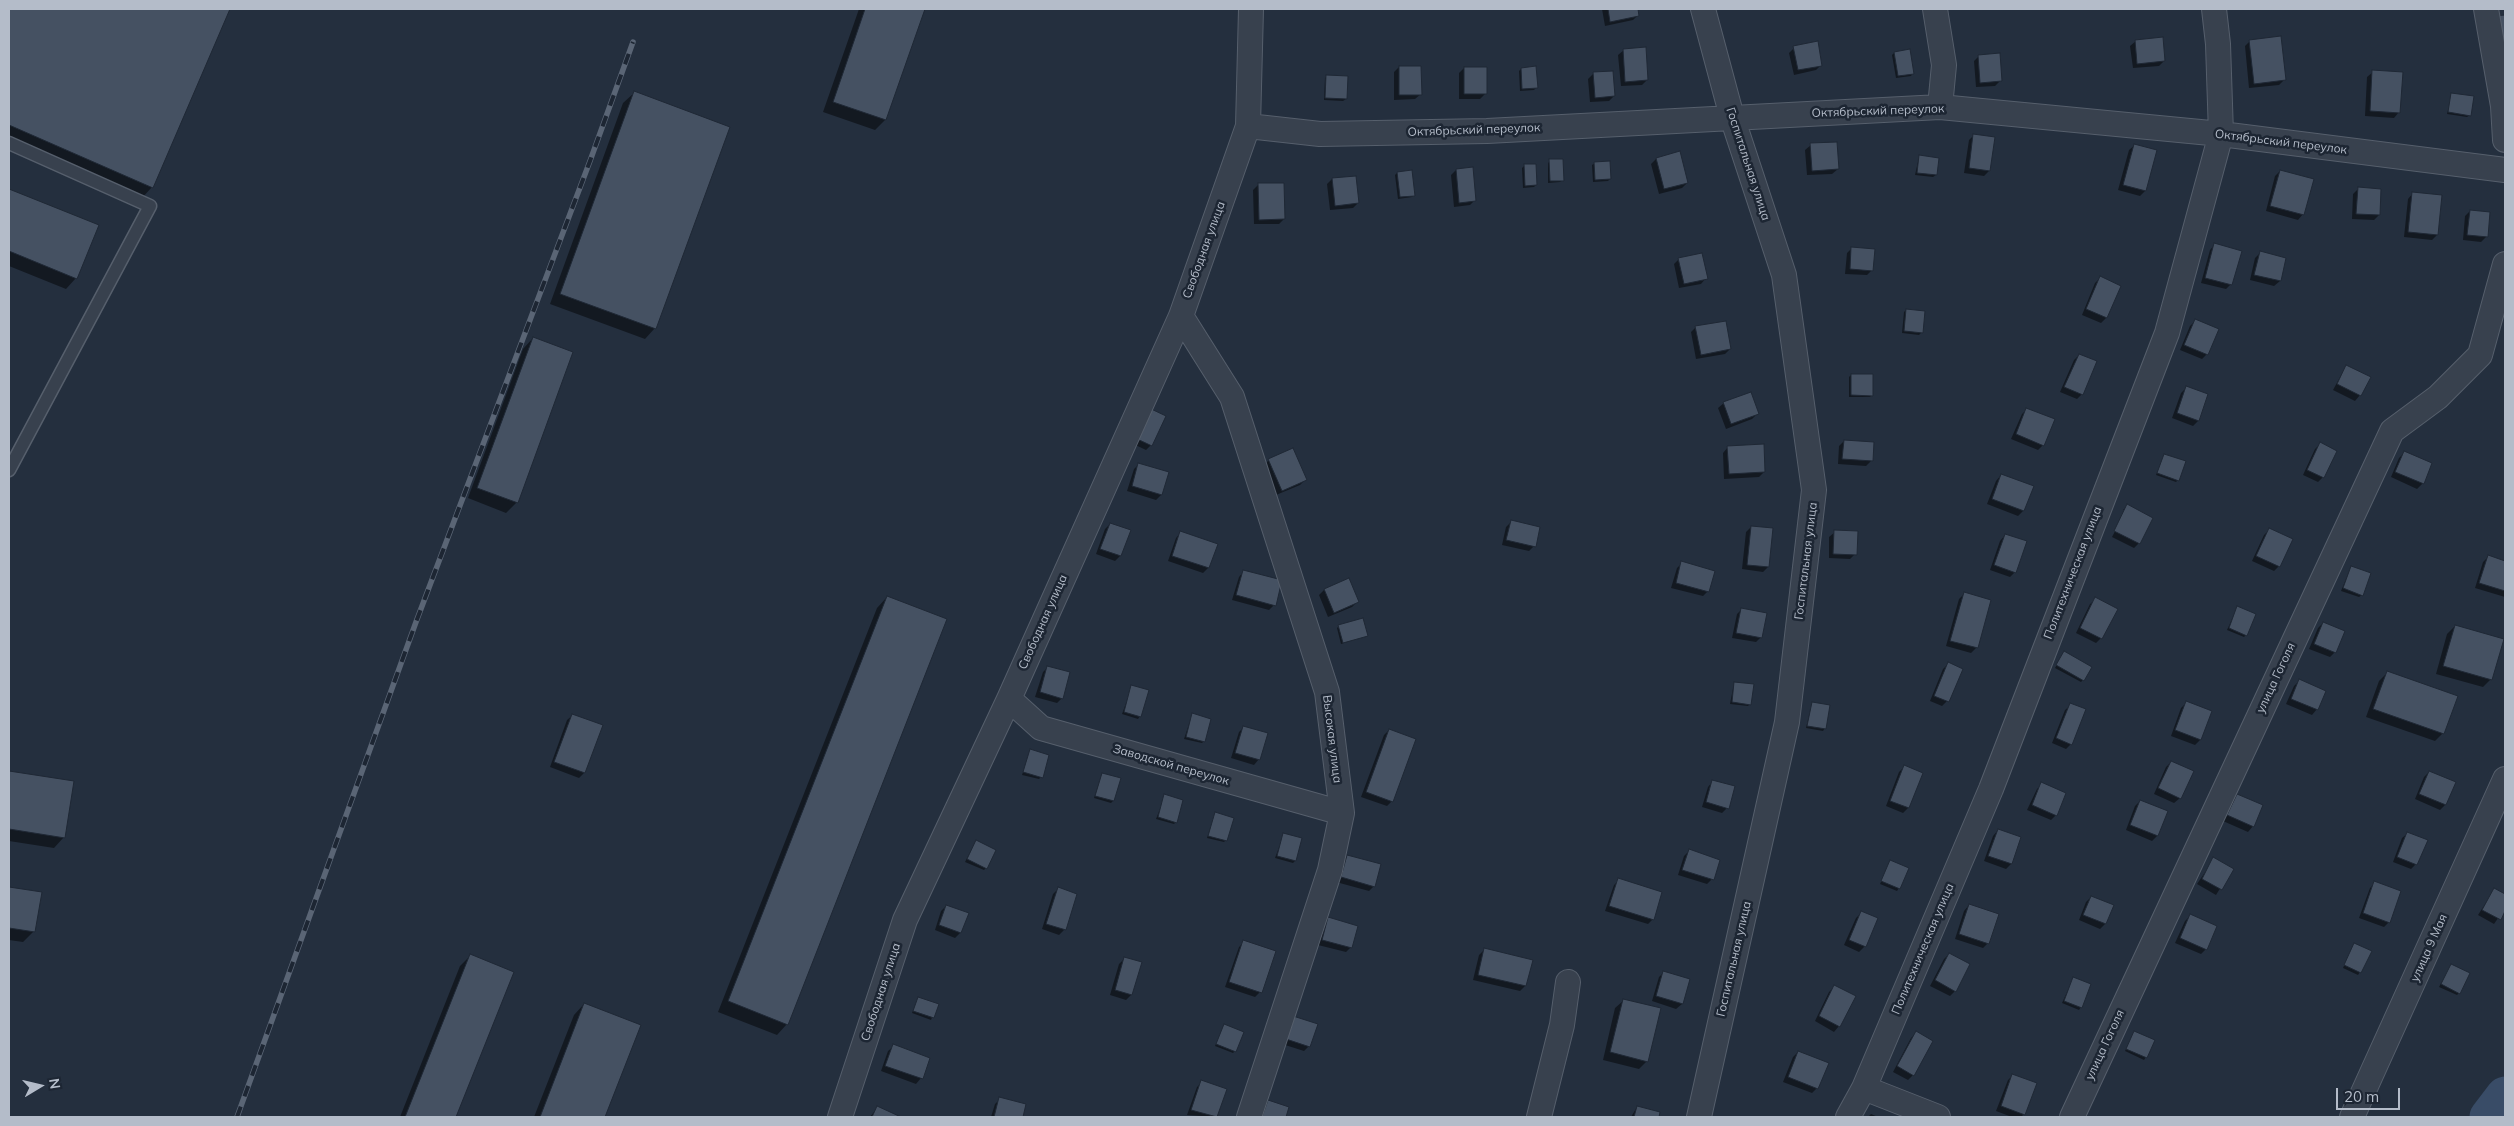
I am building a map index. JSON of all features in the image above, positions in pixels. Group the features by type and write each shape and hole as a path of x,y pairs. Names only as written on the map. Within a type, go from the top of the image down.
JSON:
{"street":[{"name":"Свободная улица","path":"840,1117 905,920 1009,699 1181,316 1248,126 1251,9"},
{"name":"Госпитальная улица","path":"1699,1117 1787,722 1814,490 1784,275 1732,117 1703,9"},
{"path":"1935,9 1944,64 1940,107"},
{"name":"Политехническая улица","path":"1848,1117 1864,1088 1991,789 2167,333 2221,134 2218,44 2214,9"},
{"path":"2486,9 2503,106 2505,140"},
{"name":"Октябрьский переулок","path":"1248,126 1320,134 1478,131 1940,107 2221,134 2505,170"},
{"name":"улица Гоголя","path":"2072,1117 2392,431 2438,397 2480,355 2505,264"},
{"name":"Высокая улица","path":"1181,316 1232,397 1244,434 1327,692 1342,813 1330,870 1249,1117"},
{"name":"Заводской переулок","path":"1009,699 1041,728 1342,813"},
{"name":"улица 9 Мая","path":"2352,1117 2505,779"},
{"path":"1539,1117 1562,1025 1568,982"},
{"path":"1864,1088 1938,1117"}],"lane":[{"path":"9,143 150,206 9,470"}],"building":[{"path":"9,9 230,9 153,188 9,125"},
{"path":"865,9 925,9 886,120 833,102"},
{"path":"1608,9 1638,9 1639,16 1610,22"},
{"path":"2505,15 2505,40 2495,41 2492,16"},
{"path":"2281,36 2286,80 2254,84 2249,40"},
{"path":"2163,37 2165,61 2137,64 2135,40"},
{"path":"1818,41 1822,66 1798,70 1793,46"},
{"path":"1646,47 1648,80 1625,82 1623,49"},
{"path":"1910,49 1914,74 1898,76 1894,52"},
{"path":"2000,53 2002,81 1980,83 1978,55"},
{"path":"1399,66 1421,66 1422,95 1399,95"},
{"path":"1536,66 1538,88 1522,89 1521,68"},
{"path":"1464,67 1487,67 1487,94 1464,94"},
{"path":"2372,70 2403,72 2400,113 2370,111"},
{"path":"1613,71 1615,96 1595,98 1593,72"},
{"path":"1326,75 1348,76 1347,99 1325,98"},
{"path":"634,91 730,127 656,329 560,294"},
{"path":"2451,93 2474,96 2471,116 2448,112"},
{"path":"1973,134 1995,137 1990,171 1969,168"},
{"path":"1837,142 1839,169 1812,171 1810,143"},
{"path":"2134,144 2157,150 2146,191 2123,185"},
{"path":"1680,151 1688,183 1664,189 1656,158"},
{"path":"1919,155 1939,158 1937,175 1917,173"},
{"path":"1549,159 1563,159 1564,181 1550,181"},
{"path":"1610,161 1611,179 1595,180 1594,162"},
{"path":"1524,164 1536,164 1537,185 1525,186"},
{"path":"1473,167 1476,201 1459,203 1456,169"},
{"path":"1412,170 1415,196 1400,197 1397,172"},
{"path":"2280,170 2314,179 2304,215 2270,206"},
{"path":"1356,176 1359,203 1335,206 1332,178"},
{"path":"1258,183 1284,183 1285,219 1259,220"},
{"path":"2358,187 2381,189 2380,215 2356,214"},
{"path":"9,189 99,225 77,279 9,251"},
{"path":"2412,192 2442,195 2438,235 2408,232"},
{"path":"2470,210 2490,212 2488,237 2467,235"},
{"path":"2214,243 2242,251 2232,285 2205,278"},
{"path":"1851,247 1875,249 1873,271 1850,269"},
{"path":"2260,251 2286,258 2281,281 2254,275"},
{"path":"1702,253 1708,279 1684,284 1678,258"},
{"path":"2100,276 2121,286 2107,318 2086,309"},
{"path":"1906,309 1925,311 1923,333 1904,331"},
{"path":"2195,319 2219,329 2208,355 2184,345"},
{"path":"1726,321 1731,349 1701,355 1695,326"},
{"path":"533,337 573,352 518,503 477,488"},
{"path":"2079,354 2097,361 2083,395 2064,387"},
{"path":"2346,365 2371,377 2361,396 2337,384"},
{"path":"1851,374 1873,374 1873,396 1851,395"},
{"path":"2186,386 2208,394 2199,421 2177,413"},
{"path":"1751,392 1759,414 1731,424 1723,402"},
{"path":"1147,407 1166,416 1152,446 1133,437"},
{"path":"2026,408 2055,419 2044,446 2016,434"},
{"path":"1844,440 1874,442 1873,461 1842,459"},
{"path":"2320,442 2337,451 2324,478 2307,470"},
{"path":"1764,444 1765,472 1729,474 1727,446"},
{"path":"1293,448 1307,480 1282,491 1268,459"},
{"path":"2404,451 2432,463 2424,484 2395,472"},
{"path":"2164,454 2186,461 2179,481 2157,473"},
{"path":"1138,463 1169,472 1162,495 1132,486"},
{"path":"2001,474 2034,486 2024,511 1992,499"},
{"path":"2127,504 2153,518 2140,544 2114,531"},
{"path":"1511,520 1540,527 1536,547 1506,540"},
{"path":"1110,523 1131,530 1121,556 1100,549"},
{"path":"1751,526 1773,528 1769,567 1747,565"},
{"path":"2269,528 2293,539 2280,567 2256,556"},
{"path":"1834,530 1858,531 1857,555 1833,554"},
{"path":"1180,531 1218,544 1209,568 1172,556"},
{"path":"2005,534 2027,541 2016,573 1994,565"},
{"path":"2488,555 2505,561 2505,591 2479,583"},
{"path":"1681,561 1715,571 1709,592 1676,583"},
{"path":"2351,566 2371,573 2363,596 2343,588"},
{"path":"1243,570 1282,580 1276,606 1236,595"},
{"path":"1349,578 1359,602 1334,613 1324,589"},
{"path":"1964,592 1991,600 1978,648 1950,641"},
{"path":"887,596 947,619 788,1025 728,1001"},
{"path":"2095,597 2118,609 2102,639 2080,628"},
{"path":"2237,606 2256,614 2247,636 2229,628"},
{"path":"1741,608 1767,613 1762,638 1736,633"},
{"path":"1363,618 1368,636 1343,643 1338,625"},
{"path":"2323,622 2345,631 2336,653 2314,644"},
{"path":"2455,625 2504,639 2492,680 2443,666"},
{"path":"2064,651 2092,667 2084,681 2056,665"},
{"path":"1948,662 1963,669 1949,702 1934,696"},
{"path":"1047,666 1070,672 1063,699 1040,692"},
{"path":"2387,671 2458,696 2444,734 2373,709"},
{"path":"2299,679 2326,691 2318,710 2291,699"},
{"path":"1734,682 1754,684 1751,705 1732,702"},
{"path":"1131,685 1149,690 1141,717 1124,712"},
{"path":"2186,701 2212,711 2201,740 2175,730"},
{"path":"1812,702 1830,705 1826,729 1807,726"},
{"path":"2070,703 2086,709 2072,745 2056,738"},
{"path":"1192,713 1211,719 1205,742 1186,737"},
{"path":"572,714 603,725 585,773 554,762"},
{"path":"1243,726 1268,733 1260,760 1235,753"},
{"path":"1389,729 1416,739 1393,802 1366,792"},
{"path":"1030,749 1049,755 1043,778 1023,772"},
{"path":"2171,761 2194,771 2181,799 2158,788"},
{"path":"1904,765 1923,773 1909,808 1890,801"},
{"path":"9,771 74,781 65,838 9,829"},
{"path":"2429,771 2456,782 2446,805 2419,794"},
{"path":"1102,773 1121,778 1114,801 1095,796"},
{"path":"1712,780 1735,786 1729,809 1706,802"},
{"path":"2041,782 2066,793 2057,816 2032,805"},
{"path":"1164,794 1183,800 1177,823 1158,817"},
{"path":"2237,794 2263,805 2254,827 2227,815"},
{"path":"2140,800 2168,811 2158,836 2130,825"},
{"path":"1215,812 1234,818 1227,841 1208,836"},
{"path":"1998,829 2021,837 2012,864 1988,856"},
{"path":"2407,832 2428,840 2417,865 2397,857"},
{"path":"1283,833 1302,838 1296,861 1277,856"},
{"path":"976,840 996,850 987,869 967,859"},
{"path":"1689,849 1720,860 1714,880 1682,870"},
{"path":"1347,855 1381,864 1375,887 1341,877"},
{"path":"2213,857 2234,869 2222,890 2202,879"},
{"path":"1890,860 1909,868 1900,889 1881,881"},
{"path":"1618,878 1662,892 1654,920 1609,906"},
{"path":"2374,881 2401,891 2390,923 2363,913"},
{"path":"9,887 42,892 35,932 9,928"},
{"path":"1058,887 1077,894 1066,930 1046,924"},
{"path":"2494,888 2505,894 2505,911 2501,920 2482,910"},
{"path":"2091,896 2114,905 2106,924 2083,915"},
{"path":"1969,904 1999,914 1989,944 1959,934"},
{"path":"946,905 969,913 961,933 939,925"},
{"path":"1861,911 1878,918 1866,947 1849,940"},
{"path":"2190,914 2217,926 2207,950 2180,938"},
{"path":"1328,917 1358,926 1352,948 1322,940"},
{"path":"1243,940 1276,951 1262,993 1229,982"},
{"path":"2354,943 2372,951 2361,973 2344,965"},
{"path":"1484,948 1533,960 1526,986 1478,975"},
{"path":"1949,953 1970,964 1956,992 1935,980"},
{"path":"470,954 514,972 456,1117 405,1117"},
{"path":"1124,957 1142,962 1132,995 1115,990"},
{"path":"2451,964 2470,973 2460,994 2441,984"},
{"path":"1663,971 1690,979 1683,1004 1656,996"},
{"path":"2073,977 2091,984 2082,1008 2064,1001"},
{"path":"1834,985 1856,996 1840,1027 1819,1016"},
{"path":"918,997 939,1004 934,1018 913,1011"},
{"path":"1623,999 1661,1008 1648,1062 1610,1052"},
{"path":"584,1003 641,1025 605,1117 540,1117"},
{"path":"1293,1016 1318,1024 1310,1047 1286,1039"},
{"path":"1224,1024 1244,1032 1236,1052 1216,1044"},
{"path":"1916,1031 1933,1041 1914,1076 1897,1066"},
{"path":"2134,1031 2155,1040 2147,1058 2126,1049"},
{"path":"893,1044 930,1058 923,1079 885,1066"},
{"path":"1798,1051 1829,1063 1818,1089 1788,1077"},
{"path":"2012,1074 2037,1083 2025,1115 2001,1106"},
{"path":"1201,1080 1227,1089 1217,1117 1191,1110"},
{"path":"999,1097 1026,1104 1023,1117 994,1117"},
{"path":"1268,1100 1289,1107 1286,1117 1262,1117"},
{"path":"877,1106 901,1117 872,1117"},
{"path":"1637,1106 1660,1112 1659,1117 1634,1117"}],"waterway":[{"path":"2489,1117 2505,1096"}],"railway":[{"path":"237,1117 416,622 633,42"}]}
